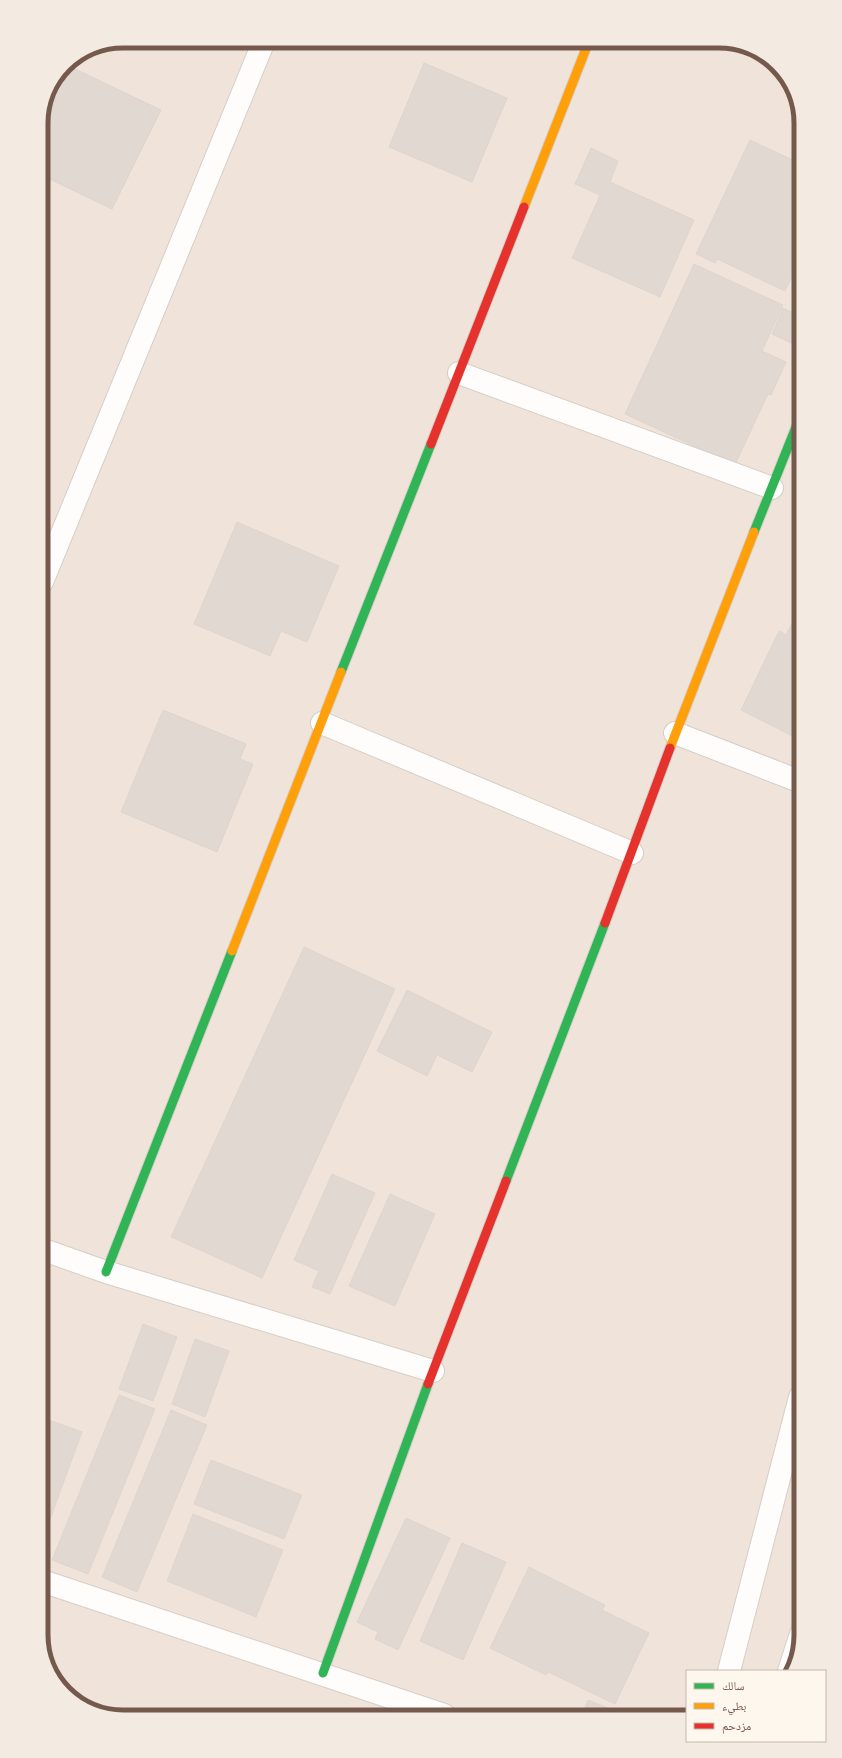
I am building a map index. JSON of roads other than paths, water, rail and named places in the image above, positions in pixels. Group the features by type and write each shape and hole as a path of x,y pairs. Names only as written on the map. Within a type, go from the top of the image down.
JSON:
{"street":[{"path":"48,567 261,48"},
{"path":"106,1272 586,48"},
{"path":"459,372 772,488"},
{"path":"323,1673 433,1371 632,853 675,733 794,432"},
{"path":"322,723 632,853"},
{"path":"675,733 794,779"},
{"path":"48,1251 106,1272 433,1371"},
{"path":"729,1670 794,1420"},
{"path":"48,1583 323,1673 430,1710"}]}
